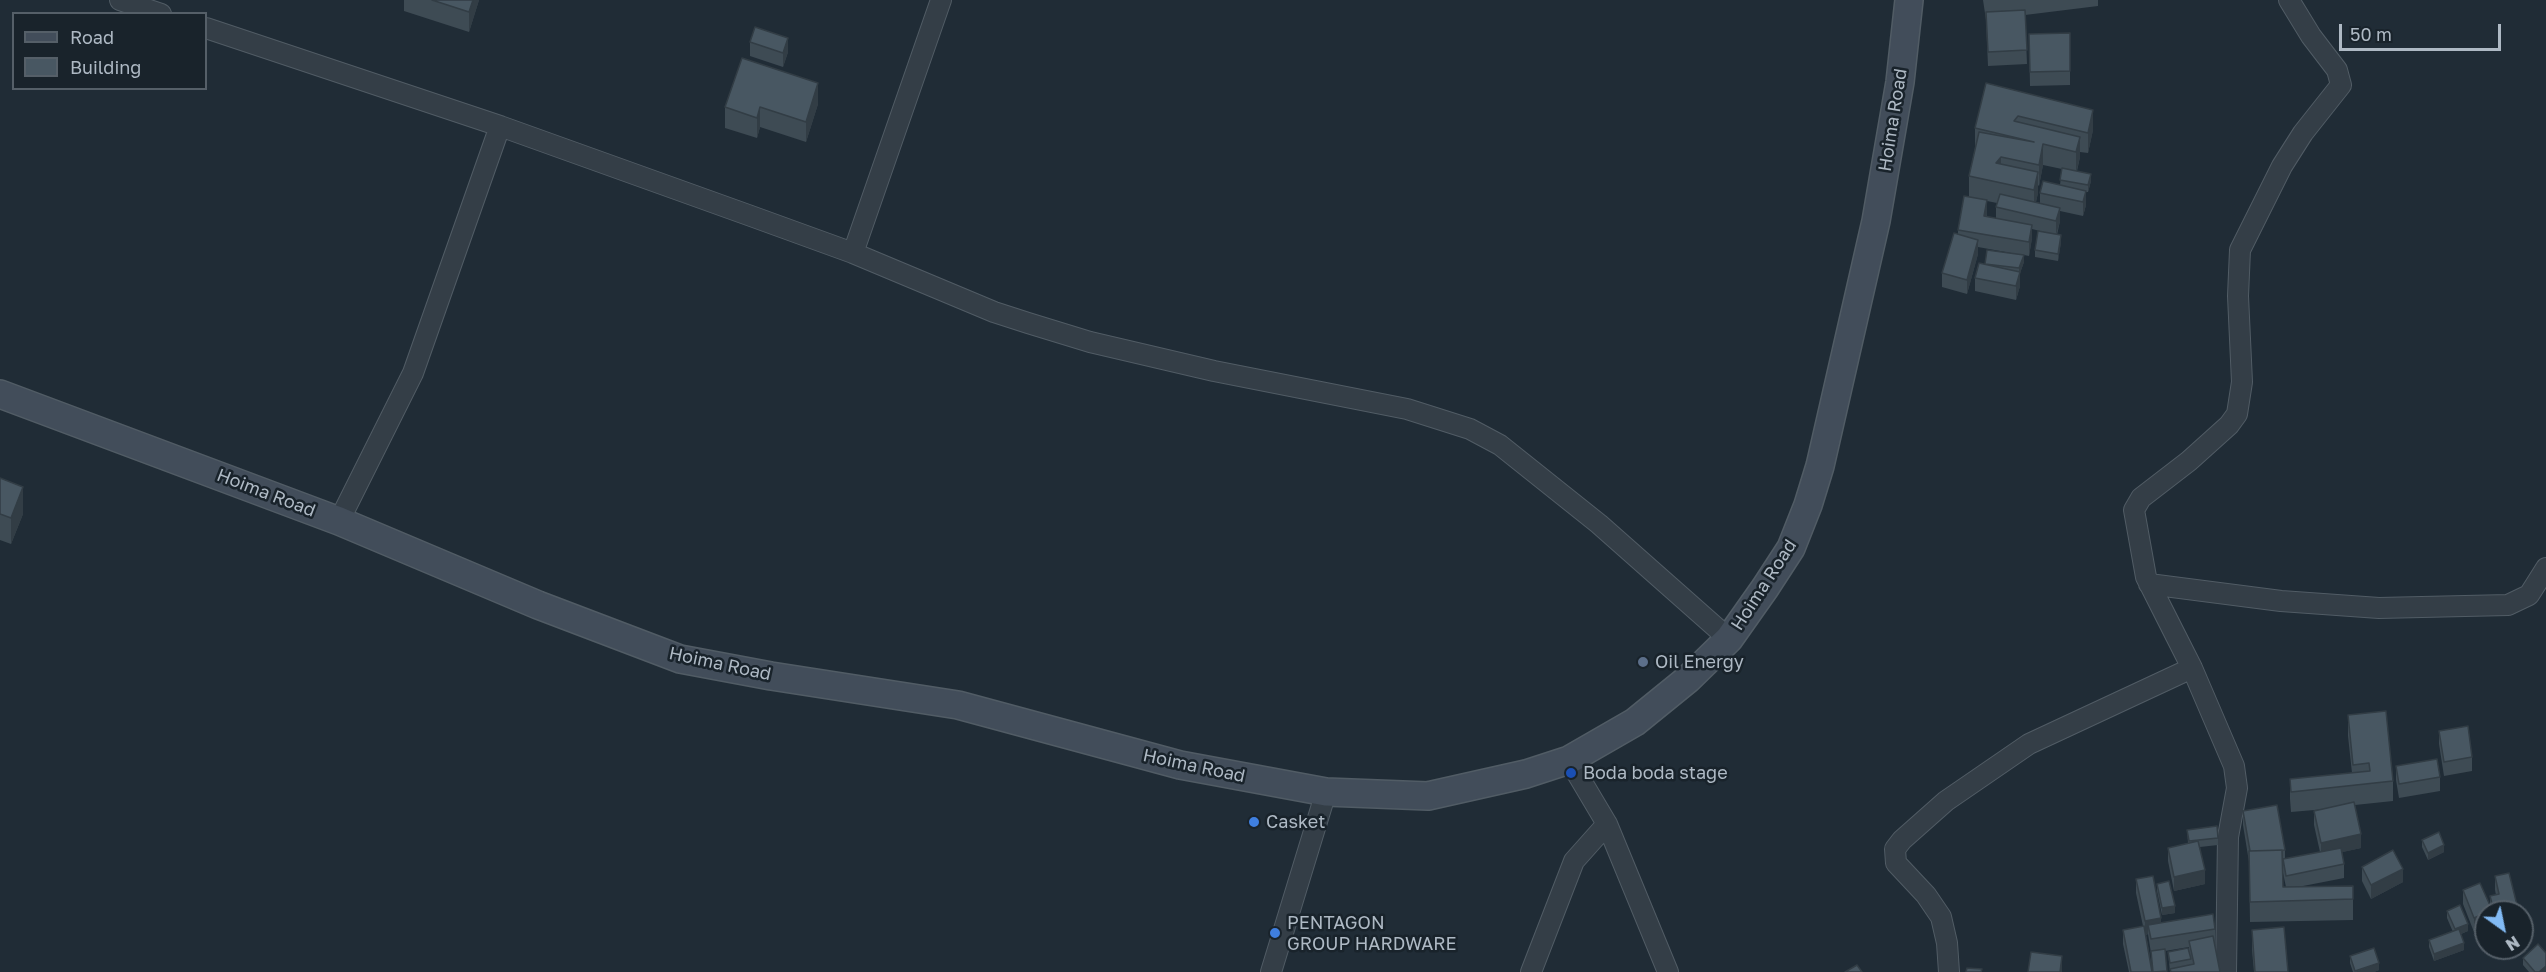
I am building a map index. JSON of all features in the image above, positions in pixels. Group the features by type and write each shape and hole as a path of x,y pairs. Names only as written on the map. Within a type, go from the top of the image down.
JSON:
{"main road":[{"name":"Hoima Road","path":"0,394 339,520 538,605 680,658 771,676 958,705 1180,765 1326,792 1428,796 1526,774 1569,760 1635,722 1688,679 1729,639 1791,548 1820,466 1876,221 1900,82 1909,0"}],"street":[{"path":"120,0 154,12"},
{"path":"853,253 941,0"},
{"path":"2226,972 2228,837 2237,788 2235,773 2231,756 2192,668 2150,585 2142,563 2135,507 2140,498 2189,461 2229,425 2237,414 2242,382 2238,296 2240,250 2282,166 2303,133 2341,85 2337,70 2311,36 2289,0"},
{"path":"207,28 500,126 853,253 994,312 1090,342 1214,371 1407,409 1470,429 1500,445 1599,525 1729,639"},
{"path":"339,520 413,373 500,126"},
{"path":"2150,585 2281,601 2379,608 2508,605 2529,595 2546,568"},
{"path":"1948,972 1947,943 1941,917 1926,896 1896,863 1895,849 1902,840 1946,801 2029,744 2192,668"},
{"path":"1569,760 1607,824 1668,972"},
{"path":"1270,972 1326,792"},
{"path":"1531,972 1574,861 1607,824"}],"building":[{"path":"432,0 473,0 469,12"},
{"path":"2025,10 2027,50 1988,52 1986,12"},
{"path":"755,27 788,38 783,53 750,42"},
{"path":"2070,33 2070,71 2030,72 2029,34"},
{"path":"742,58 818,83 806,122 760,107 757,118 725,107"},
{"path":"1986,83 2093,110 2088,133 2018,116 2014,121 2080,137 2076,152 2043,144 2039,165 2001,157 1996,163 2038,172 2034,190 1969,176 1979,132 2034,142 1975,128"},
{"path":"2062,168 2091,174 2088,185 2060,180"},
{"path":"2043,181 2086,191 2083,202 2040,193"},
{"path":"2000,194 2060,208 2056,221 1996,207"},
{"path":"1964,196 1987,200 1984,216 2032,225 2029,242 1958,230"},
{"path":"2038,231 2061,235 2058,254 2035,250"},
{"path":"1954,233 1978,240 1967,280 1942,273"},
{"path":"1987,250 2024,255 2019,268 1985,264"},
{"path":"1979,263 2020,272 2016,286 1975,278"},
{"path":"0,478 23,487 11,518 0,514"},
{"path":"2386,711 2393,781 2291,792 2290,779 2370,771 2369,763 2353,765 2348,715"},
{"path":"2468,726 2472,757 2444,762 2439,731"},
{"path":"2437,759 2440,777 2399,784 2396,766"},
{"path":"2354,802 2361,834 2321,843 2314,811"},
{"path":"2277,805 2285,850 2250,851 2243,811"},
{"path":"2217,826 2218,838 2189,841 2187,830"},
{"path":"2439,832 2444,845 2428,853 2422,840"},
{"path":"2198,841 2205,870 2174,877 2168,848"},
{"path":"2341,848 2344,864 2286,876 2283,859"},
{"path":"2282,850 2283,887 2353,886 2353,899 2250,902 2249,851"},
{"path":"2393,850 2403,869 2371,885 2362,867"},
{"path":"2509,873 2516,900 2491,900 2490,896 2499,894 2495,876"},
{"path":"2153,876 2161,918 2145,921 2136,879"},
{"path":"2169,881 2175,906 2162,908 2157,884"},
{"path":"2480,883 2488,900 2474,900 2474,918 2463,890"},
{"path":"2460,905 2468,924 2455,929 2447,911"},
{"path":"2213,914 2215,929 2151,939 2148,925"},
{"path":"2144,926 2152,972 2131,972 2123,930"},
{"path":"2284,927 2288,972 2255,972 2252,930"},
{"path":"2459,929 2464,943 2434,954 2429,940"},
{"path":"2213,936 2220,972 2171,972 2170,969 2194,964 2189,941"},
{"path":"2538,944 2546,953 2546,966 2539,972 2535,972 2525,960 2534,960 2534,948"},
{"path":"2188,948 2191,959 2170,963 2168,952"},
{"path":"2374,948 2379,963 2355,971 2350,956"},
{"path":"2165,949 2167,971 2153,972 2151,951"},
{"path":"2031,952 2062,956 2060,972 2028,972"},
{"path":"1857,965 1862,972 1845,972"},
{"path":"1967,968 1982,969 1981,972 1966,972"}],"place":[{"name":"Oil Energy","path":"1643,662"},
{"name":"Boda boda stage","path":"1571,773"},
{"name":"Casket","path":"1254,822"},
{"name":"PENTAGON GROUP HARDWARE","path":"1275,933"}]}
